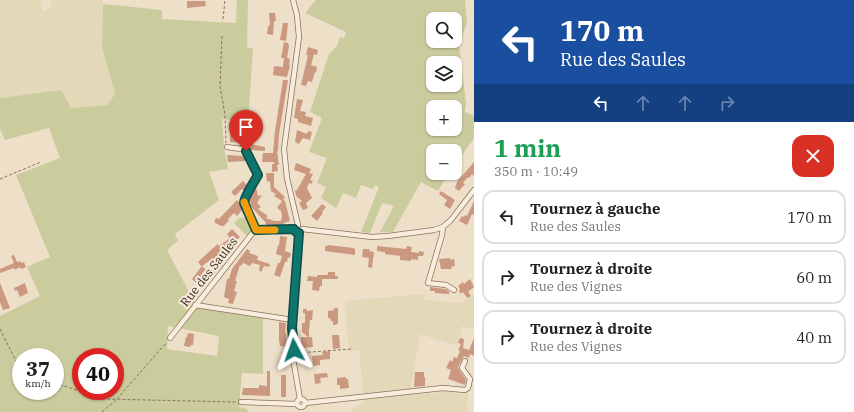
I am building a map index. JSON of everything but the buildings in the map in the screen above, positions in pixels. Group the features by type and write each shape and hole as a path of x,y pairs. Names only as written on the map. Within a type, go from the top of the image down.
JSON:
{"street":[{"path":"293,0 297,15 299,37 284,148 287,178 296,227"},
{"path":"228,147 246,151 258,175 244,199 244,203 256,230 296,227 300,225 301,231 293,320 294,353 300,399 298,400 297,404"},
{"path":"301,231 372,237 434,230 443,227 451,220 474,190"},
{"path":"443,227 428,283 446,285 454,290"},
{"name":"Rue des Saules","path":"170,338 256,230"},
{"path":"196,305 293,320"},
{"path":"241,402 297,404 300,407 304,407 443,388 465,390 468,388 470,379 462,368 465,361"},
{"path":"300,399 303,399 304,407"}],"path":[{"path":"223,19 225,0"},
{"path":"222,36 220,86 225,115 225,141 228,147"},
{"path":"0,179 41,162"},
{"path":"0,329 12,353"},
{"path":"124,391 170,338"},
{"path":"294,353 350,349"},
{"path":"102,412 116,400 241,402"}],"shaded area":[{"path":"0,0 40,0 43,12 51,8 51,0 103,0 102,47 115,94 107,105 71,108 61,90 0,98"},
{"path":"425,294 424,300 461,303 474,294 474,329 462,326 457,346 420,334 410,395 449,392 468,394 467,412 349,412 364,401 359,350 349,351 345,301"}],"green space":[{"path":"237,0 248,0 247,47 253,49 248,121 222,119 224,147 228,169 209,172 219,200 175,234 178,241 167,250 197,307 263,318 263,374 242,373 239,407 247,409 248,412 0,412 0,316 40,296 27,267 50,257 16,175 60,158 49,128 5,140 0,129 0,98 61,90 71,108 107,105 115,94 102,47 103,4 162,10 162,19 236,23","holes":["168,326 219,336 217,356 167,349"]},
{"path":"316,0 465,0 467,23 462,36 462,12 426,12 426,48 459,48 460,56 426,56 426,92 462,92 462,70 466,104 465,112 474,116 474,138 462,155 462,144 426,144 426,180 445,180 438,191 421,182 393,232 380,232 394,206 382,203 370,233 361,232 379,187 375,185 373,189 361,185 356,198 343,193 336,208 321,198 326,187 317,183 327,158 309,152 322,118 310,112 329,54 337,46 340,37 344,38 346,32 305,13"},
{"path":"239,218 247,218 254,230 247,236 234,223"}],"slow traffic":[{"path":"244,202 256,230 275,230"}],"route":[{"path":"246,151 258,175 244,199 244,203 256,230 294,229 299,233 292,328 294,350"}]}
